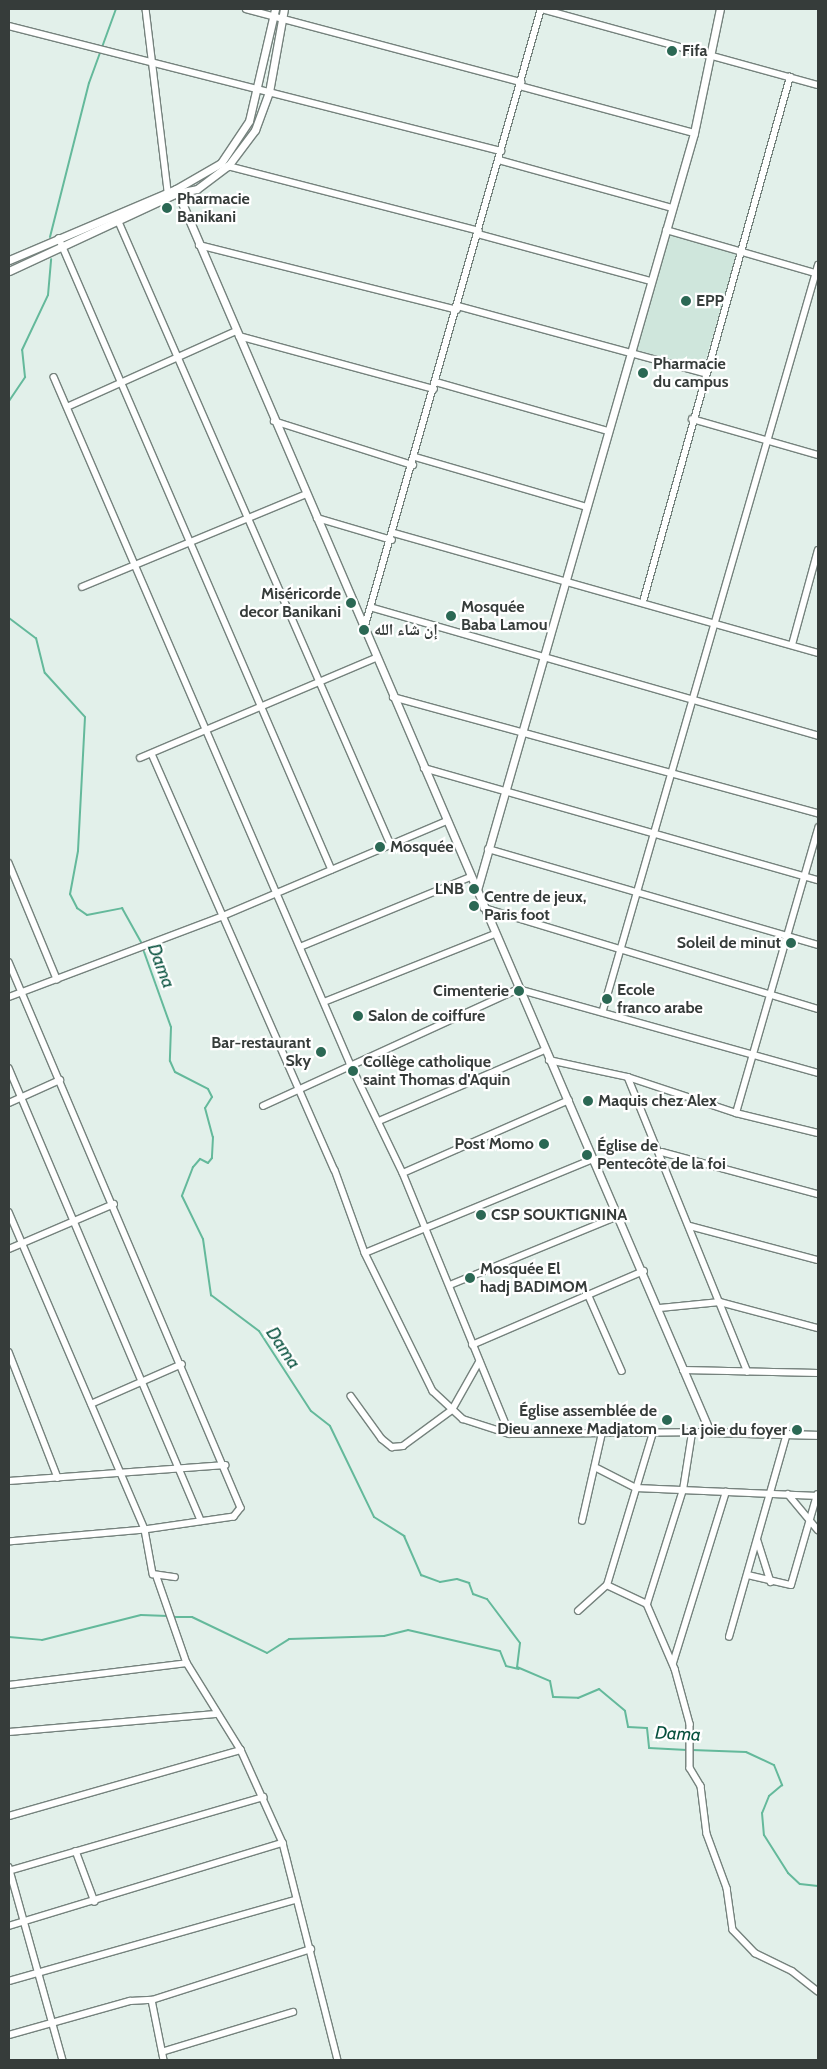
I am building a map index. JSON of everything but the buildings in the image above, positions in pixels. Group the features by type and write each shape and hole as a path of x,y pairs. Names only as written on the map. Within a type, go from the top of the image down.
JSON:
{"street":[{"path":"146,9 150,62 168,192"},
{"path":"246,9 274,12 283,18 694,133"},
{"path":"9,260 168,192 197,189 228,166 255,130 269,92 284,9"},
{"path":"364,629 392,540 542,9 818,85"},
{"path":"477,890 694,133 720,9"},
{"path":"9,271 119,222 204,175 232,151 249,121 259,90 274,12"},
{"path":"9,26 501,151"},
{"path":"643,602 692,418 790,77"},
{"path":"499,160 672,208"},
{"path":"228,166 652,281"},
{"path":"176,191 518,989 660,1308 683,1370 710,1432"},
{"path":"119,222 392,845"},
{"path":"666,230 817,273"},
{"path":"59,238 124,382 332,870"},
{"path":"199,245 457,308 705,372"},
{"path":"603,1010 638,893 652,833 769,441 818,265"},
{"path":"67,407 178,357 237,333 608,431"},
{"path":"54,377 350,1063 403,1173 510,1434"},
{"path":"692,418 818,455"},
{"path":"274,421 413,465"},
{"path":"415,457 587,506"},
{"path":"82,587 191,540 306,494"},
{"path":"317,518 392,540"},
{"path":"394,533 566,579 818,653"},
{"path":"792,645 818,550"},
{"path":"372,608 544,655 818,736"},
{"path":"140,758 319,680 376,658"},
{"path":"393,697 522,730 818,813"},
{"path":"152,754 335,1170 365,1253 419,1368 452,1410 473,1424 510,1434 710,1432 818,1435"},
{"path":"424,768 818,880"},
{"path":"9,996 223,916 447,821"},
{"path":"736,1113 818,828"},
{"path":"488,850 818,945"},
{"path":"9,863 58,979"},
{"path":"300,948 471,877"},
{"path":"484,908 620,952 818,1009"},
{"path":"324,1002 495,934"},
{"path":"9,962 225,1464 240,1514 145,1530 9,1542"},
{"path":"263,1106 350,1063 518,989 603,1010 818,1073"},
{"path":"379,1121 545,1050"},
{"path":"549,1060 628,1077 736,1113 818,1133"},
{"path":"9,1068 177,1467 202,1521"},
{"path":"628,1077 662,1152 748,1372"},
{"path":"9,1104 60,1080"},
{"path":"403,1173 569,1100"},
{"path":"662,1152 818,1194"},
{"path":"365,1253 593,1159"},
{"path":"9,1249 114,1204"},
{"path":"9,1212 145,1530 151,1567 157,1577 187,1663 215,1714 241,1750 283,1843 338,2060"},
{"path":"450,1285 618,1216"},
{"path":"690,1226 818,1260"},
{"path":"472,1345 644,1271"},
{"path":"588,1294 622,1370"},
{"path":"660,1308 720,1302 818,1328"},
{"path":"9,1352 58,1478"},
{"path":"351,1396 392,1447 403,1446 452,1410 479,1362"},
{"path":"91,1404 182,1364"},
{"path":"683,1370 818,1373"},
{"path":"582,1521 597,1468 602,1433"},
{"path":"578,1611 607,1585 653,1433"},
{"path":"647,1604 683,1490 692,1433"},
{"path":"729,1637 758,1541 787,1434"},
{"path":"9,1481 121,1475 177,1467 225,1464"},
{"path":"597,1468 636,1488 818,1496 791,1585 771,1582 748,1575"},
{"path":"673,1663 726,1492"},
{"path":"788,1494 818,1530"},
{"path":"758,1541 771,1582"},
{"path":"157,1577 175,1577"},
{"path":"607,1585 647,1604 673,1663 690,1724 690,1768 701,1786 707,1834 727,1888 732,1930 755,1953 792,1971 818,1991"},
{"path":"9,1685 187,1663"},
{"path":"9,1732 215,1714"},
{"path":"9,1816 241,1750"},
{"path":"63,2060 9,1870 263,1797"},
{"path":"9,1926 25,1924 283,1843"},
{"path":"76,1851 94,1902"},
{"path":"9,1981 39,1975 296,1900"},
{"path":"9,2035 130,2001 152,2000 311,1949"},
{"path":"152,2000 164,2060"},
{"path":"162,2052 293,2012"}],"shaded area":[{"name":"EPP","path":"668,234 737,253 703,369 634,349"}],"waterway":[{"path":"50,237 89,83 116,9"},
{"path":"9,401 25,377 22,350 48,295 51,259"},
{"name":"Dama","path":"9,618 36,638 45,673 85,717 78,851 70,894 77,908 87,915 122,908 142,944"},
{"name":"Dama","path":"143,949 171,1027 170,1061 175,1072 208,1089 212,1097 205,1108 213,1137 212,1158 208,1163 200,1159 193,1167 182,1196 203,1239 211,1295 259,1331 311,1411 330,1426 374,1517 404,1536 421,1575 440,1582 457,1579 469,1583 473,1594 487,1599 520,1643 517,1667 550,1681 553,1697 578,1698 599,1689 625,1711 628,1727 647,1728 649,1748 687,1750"},
{"path":"9,1637 42,1640 141,1615 168,1616"},
{"path":"173,1617 192,1617 267,1653 289,1639 384,1636 408,1630 500,1651 506,1666 519,1669"},
{"name":"Dama","path":"692,1750 746,1752 774,1765 782,1785 769,1796 762,1813 764,1835 788,1873 800,1884 818,1886"}],"place":[{"name":"Fifa","path":"672,51"},
{"name":"Pharmacie Banikani","path":"167,208"},
{"name":"EPP","path":"686,301"},
{"name":"Pharmacie du campus","path":"643,373"},
{"name":"Miséricorde decor Banikani","path":"351,603"},
{"name":"Mosquée Baba Lamou","path":"451,616"},
{"name":"إن شاء الله","path":"364,630"},
{"name":"Mosquée","path":"380,847"},
{"name":"LNB","path":"474,889"},
{"name":"Centre de jeux, Paris foot","path":"474,906"},
{"name":"Soleil de minut","path":"791,943"},
{"name":"Cimenterie","path":"519,991"},
{"name":"Ecole franco arabe","path":"607,999"},
{"name":"Salon de coiffure","path":"358,1016"},
{"name":"Bar-restaurant Sky","path":"321,1052"},
{"name":"Collège catholique saint Thomas d'Aquin","path":"353,1071"},
{"name":"Maquis chez Alex","path":"588,1101"},
{"name":"Post Momo","path":"544,1144"},
{"name":"Église de Pentecôte de la foi","path":"587,1155"},
{"name":"CSP SOUKTIGNINA","path":"481,1215"},
{"name":"Mosquée El hadj BADIMOM","path":"470,1278"},
{"name":"Église assemblée de Dieu annexe Madjatom","path":"667,1420"},
{"name":"La joie du foyer","path":"797,1430"}]}
